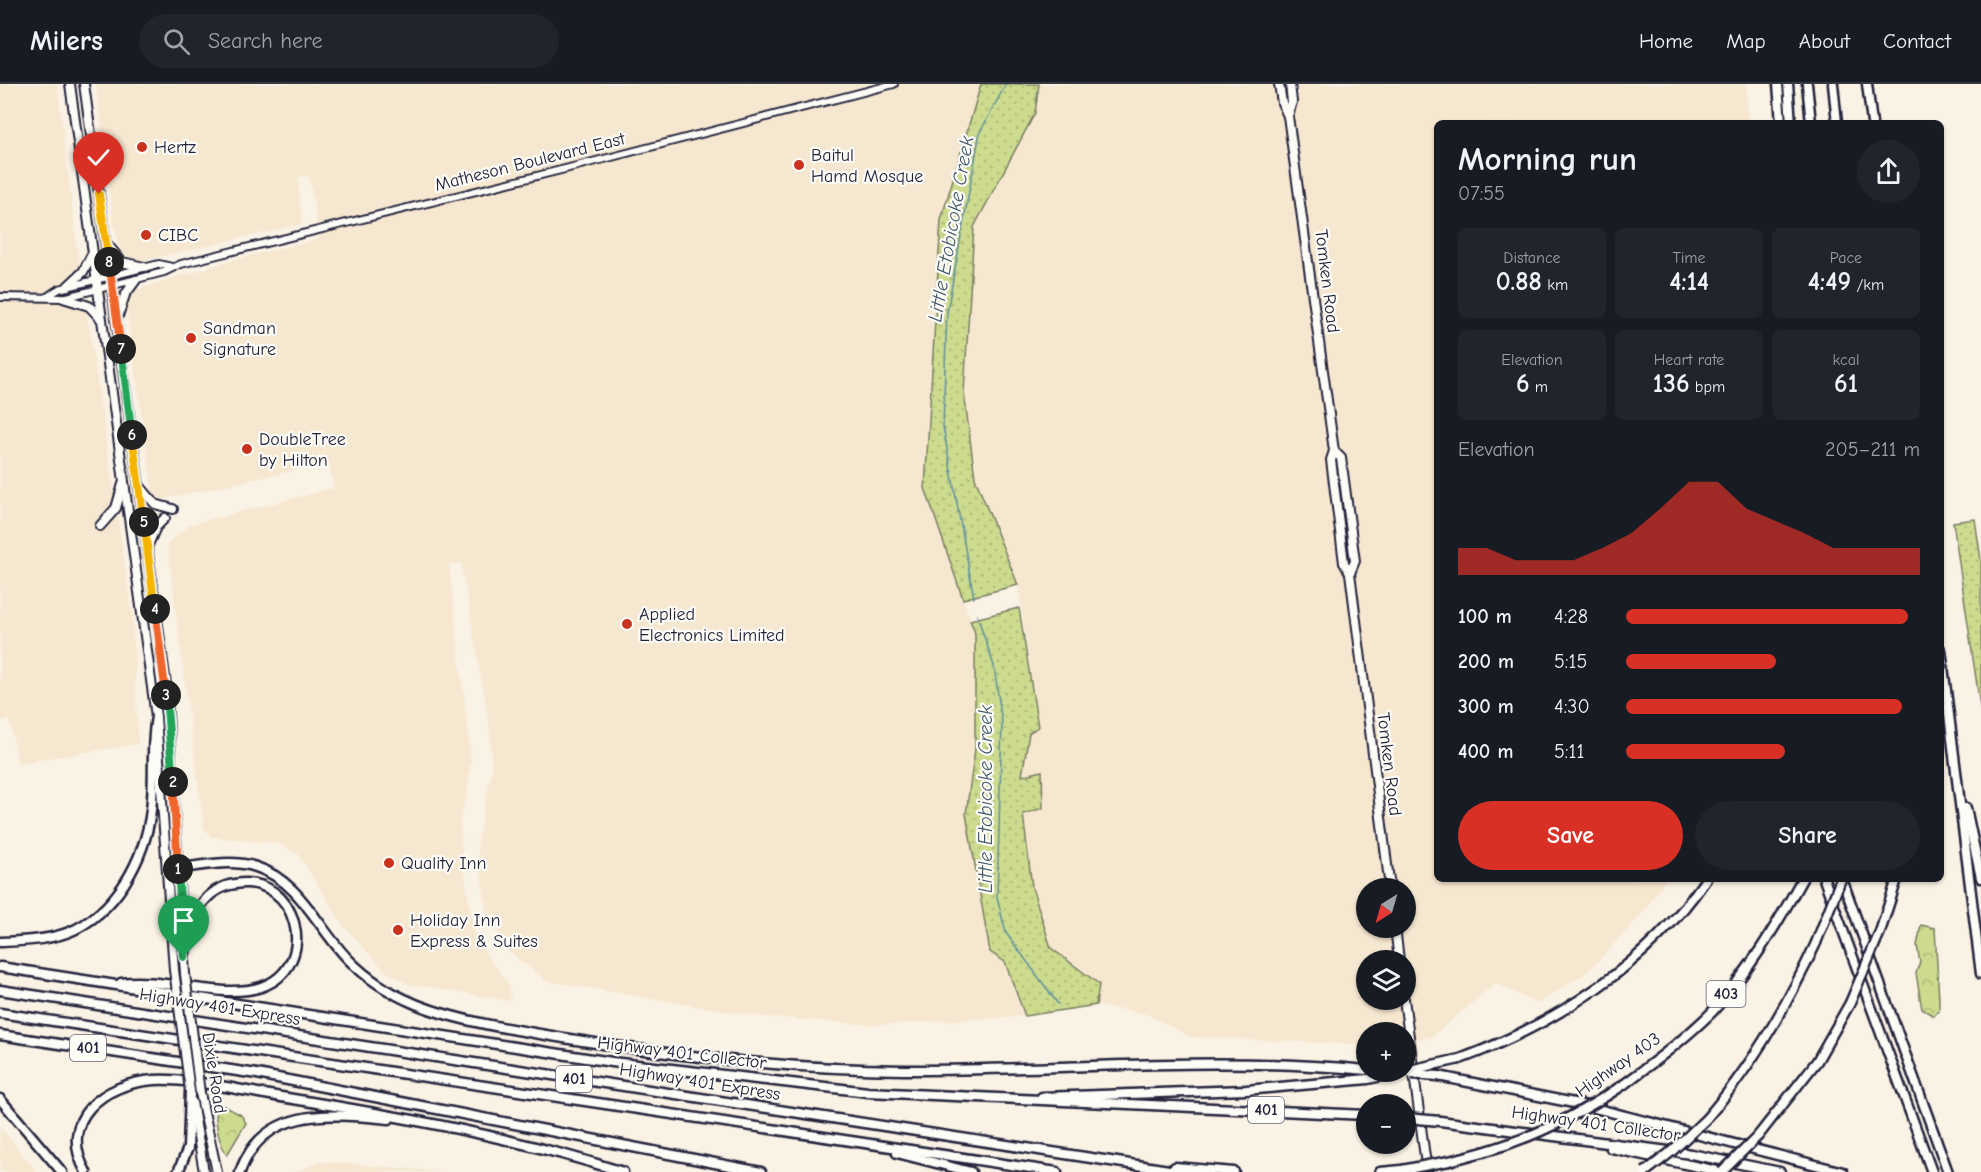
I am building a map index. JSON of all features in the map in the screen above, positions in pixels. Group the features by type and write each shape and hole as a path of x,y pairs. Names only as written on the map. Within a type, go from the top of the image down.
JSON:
{"highway":[{"path":"1778,84 1780,120"},
{"path":"1788,84 1791,120"},
{"path":"1807,84 1811,120"},
{"path":"1833,84 1837,120"},
{"path":"1867,84 1872,120"},
{"path":"1944,672 1981,974"},
{"path":"0,942 36,940 75,929 103,911 123,888 138,859 152,802 153,733 156,717"},
{"path":"1956,760 1981,878"},
{"path":"168,870 234,863 252,865 272,873 288,884 364,975 384,990 415,1005 452,1017 623,1047 683,1056 835,1069 928,1070 1238,1063 1316,1065 1356,1069"},
{"path":"112,984 140,980 233,990 265,985 282,973 293,956 297,936 292,913 282,898 261,885 242,882 223,887 206,899 198,910 184,957"},
{"path":"999,1099 1246,1090 1368,1079 1461,1059 1526,1033 1581,1000 1631,961 1662,931 1703,882"},
{"name":"Highway 403","path":"1380,1172 1449,1161 1483,1152 1546,1129 1588,1108 1623,1085 1680,1040 1712,1011 1751,965 1800,882"},
{"path":"1825,882 1932,1172"},
{"path":"1645,1172 1671,1152 1706,1119 1764,1041 1796,987 1840,882"},
{"path":"1842,882 1948,1172"},
{"path":"1550,1134 1722,1172 1758,1136 1816,1061 1850,1003 1880,932 1896,882"},
{"name":"Highway 401 Collector","path":"0,967 612,1062 867,1092 1356,1115"},
{"name":"Highway 401 Express","path":"0,990 1182,1172"},
{"name":"Highway 401 Express","path":"0,1012 1057,1172"},
{"name":"401","path":"0,1035 257,1074 761,1172"},
{"path":"1416,1074 1438,1076 1579,1104 1843,1172"},
{"path":"86,1172 77,1145 78,1131 85,1113 101,1097 117,1088 148,1081 176,1081 230,1089 440,1125 532,1145 624,1172"},
{"path":"178,1172 188,1148 190,1091"},
{"path":"0,1099 62,1172"},
{"path":"240,1172 256,1144 279,1125 309,1115 440,1125"},
{"name":"Highway 401 Collector","path":"1416,1119 1550,1134 1691,1154 1780,1172"},
{"path":"853,1142 971,1172"},
{"path":"695,1159 730,1172"},
{"path":"1112,1162 1234,1172"}],"main road":[{"name":"Dixie Road","path":"70,84 156,717 174,970 190,1091 204,1172"},
{"name":"Dixie Road","path":"84,84 110,276 118,317 138,484 166,684 185,974 200,1093 217,1172"},
{"name":"Tomken Road","path":"1279,84 1282,103 1288,116 1334,451 1331,460 1340,536 1344,563 1350,573 1389,878"},
{"name":"Tomken Road","path":"1288,116 1292,102 1290,84"},
{"path":"106,243 122,261 144,267"},
{"path":"68,286 83,272 92,255"},
{"path":"118,317 125,295 136,280"},
{"path":"63,298 89,306 102,320"},
{"path":"100,526 116,508 124,476"},
{"path":"138,484 155,504 173,509"},
{"path":"147,549 152,534 165,518"},
{"path":"1405,1010 1427,1172"}],"street":[{"name":"Matheson Boulevard East","path":"0,297 63,298 136,280 164,272 172,267 894,84"},
{"name":"Matheson Boulevard East","path":"47,297 68,286 144,267 159,264 172,267"}],"shaded area":[{"path":"0,84 57,84 78,255 133,619 138,744 18,763 9,719 0,721"},
{"path":"96,84 981,84 941,220 925,488 975,633 975,749 966,814 1005,962 1025,1016 874,1025 755,1016 546,981 507,950 486,911 477,845 492,768 489,722 461,563 449,564 471,759 468,791 460,819 462,858 475,939 509,985 511,1001 409,984 385,971 345,928 298,854 278,843 212,837 204,829 167,544 189,525 334,488 329,463 154,501 126,305 136,290 233,260 319,239 309,176 298,177 302,224 141,261 135,262 122,255 114,226"},
{"path":"1039,84 1747,84 1748,120 1434,120 1434,882 1664,882 1641,915 1589,971 1538,1004 1496,983 1431,1037 1416,1039 1416,1022 1356,1022 1356,1045 1191,1037 1146,1014 1096,1005 1099,984 1051,949 1032,887 1023,814 1042,771 1022,776 1029,732 1038,727 1018,585 975,478 964,392 974,227 1034,113"},
{"path":"0,1127 37,1172 0,1172"},
{"path":"321,1162 376,1166 444,1172 295,1172"}],"green space":[{"path":"981,84 1039,84 1035,113 974,227 964,392 975,478 1018,585 963,599 925,488 941,220"},
{"path":"1975,519 1981,560 1981,713 1953,522"},
{"path":"1019,608 1038,727 1029,733 1022,776 1042,771 1043,808 1023,814 1032,887 1051,948 1099,984 1096,1005 1025,1016 1005,962 990,952 966,814 975,749 975,633 970,620"},
{"path":"1921,925 1935,928 1939,1010 1934,1016 1922,1009 1916,973 1920,962 1917,946"},
{"path":"224,1106 241,1115 246,1123 227,1155 216,1119 217,1107"}],"waterway":[{"name":"Little Etobicoke Creek","path":"974,598 943,426 947,312 980,132 1006,84"},
{"name":"Little Etobicoke Creek","path":"977,615 994,666 1002,723 997,897 1006,933 1058,1004"}],"place":[{"name":"Hertz","path":"142,147"},
{"name":"Baitul Hamd Mosque","path":"799,165"},
{"name":"CIBC","path":"146,235"},
{"name":"Sandman Signature","path":"191,338"},
{"name":"DoubleTree by Hilton","path":"247,449"},
{"name":"Applied Electronics Limited","path":"627,624"},
{"name":"Quality Inn","path":"389,863"},
{"name":"Holiday Inn Express & Suites","path":"398,930"}],"route":[{"path":"99,194 118,317 166,684 184,957"}]}
